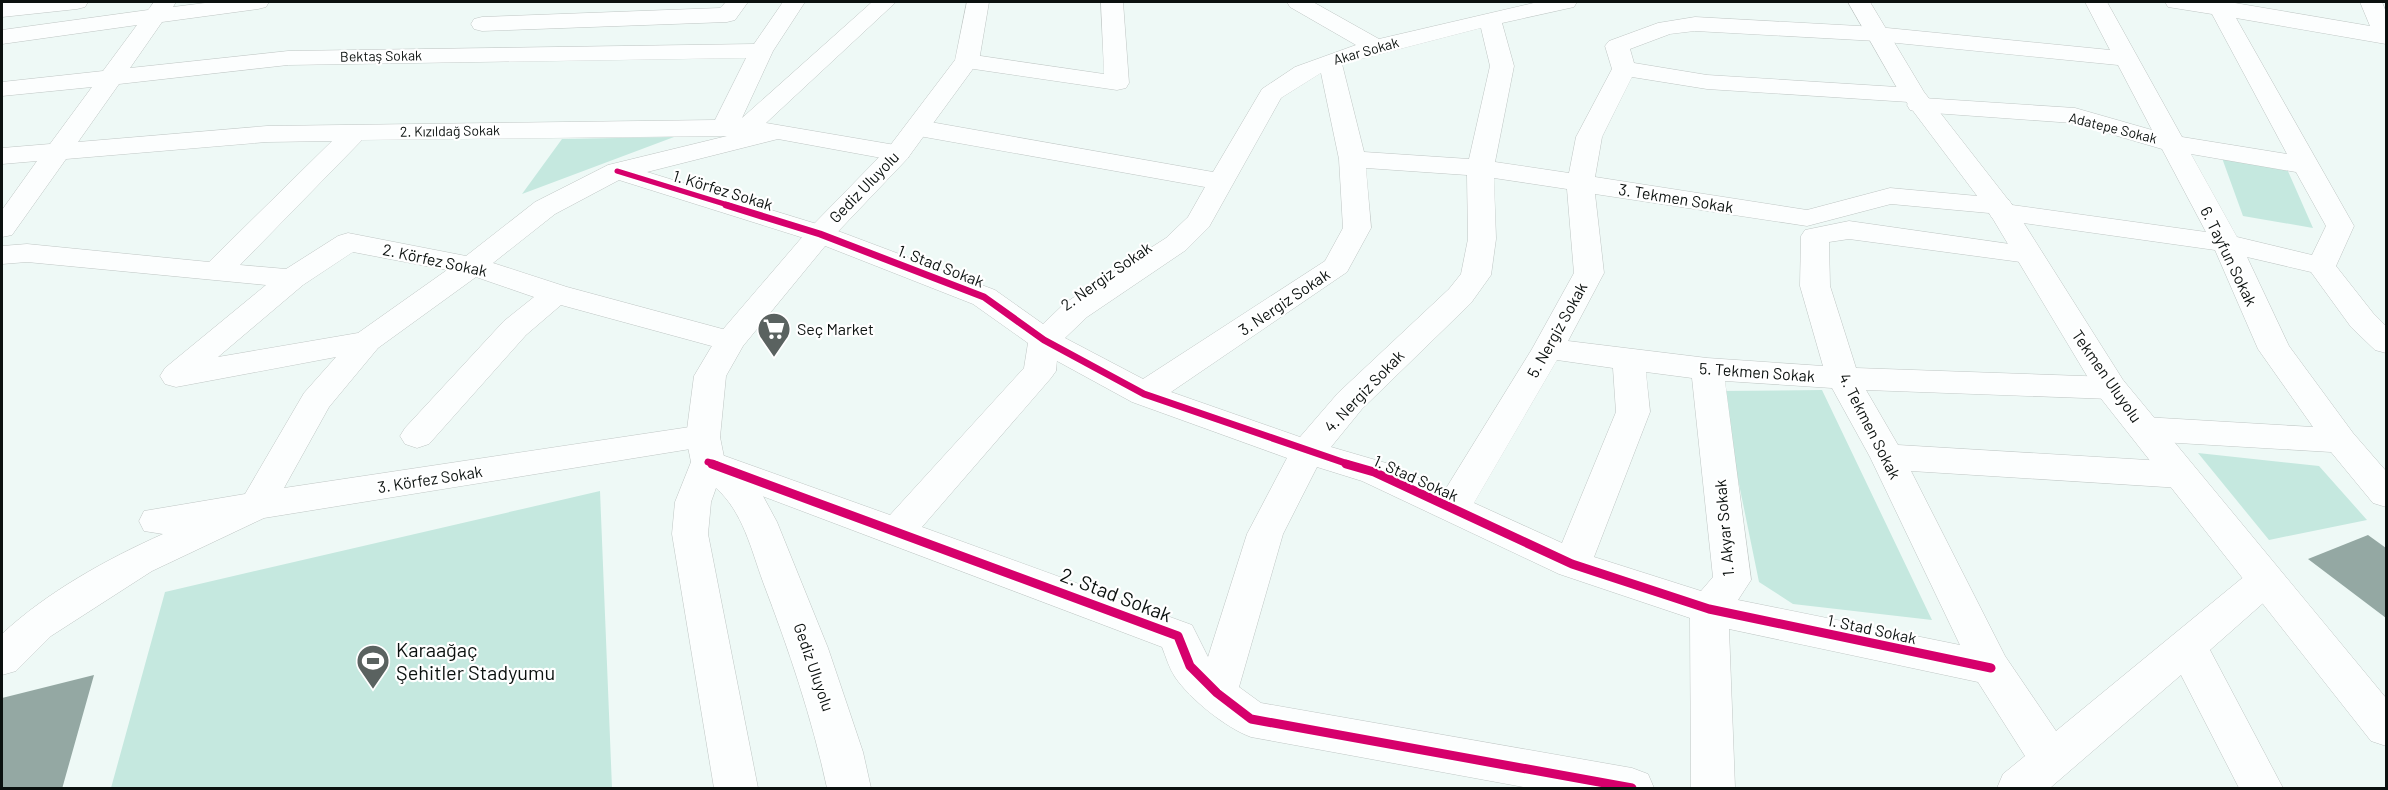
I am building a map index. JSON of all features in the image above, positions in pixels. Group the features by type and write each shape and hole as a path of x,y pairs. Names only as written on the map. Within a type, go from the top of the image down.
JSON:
{"street":[{"path":"2,10 77,2"},
{"path":"2,37 160,8 258,2"},
{"path":"467,54 493,2"},
{"path":"482,24 727,15 737,2"},
{"path":"734,129 761,51 795,2"},
{"path":"734,129 885,2"},
{"name":"Gediz Uluyolu","path":"736,789 690,534 693,502 705,449 710,376 730,341 820,234 919,128 967,61 978,2"},
{"path":"967,61 1117,83 1112,2"},
{"path":"1298,2 1376,47"},
{"name":"Akar Sokak","path":"1221,182 1271,94 1293,79 1330,62 1376,47 1444,30 1490,11 1566,2"},
{"name":"Tekmen Uluyolu","path":"1859,2 1916,100 2000,209 2111,388 2386,728"},
{"name":"6. Tayfun Sokak","path":"2096,2 2169,142 2226,243 2274,349 2341,441 2386,494"},
{"path":"2175,2 2220,5 2386,36"},
{"path":"2371,2 2386,36"},
{"path":"2220,5 2226,22 2340,226 2321,266 2362,320 2386,343"},
{"path":"2,230 56,151 114,76 160,8"},
{"name":"4. Nergiz Sokak","path":"1217,693 1265,534 1306,452 1350,401 1460,296 1476,275 1482,239 1480,168 1502,66 1490,11"},
{"path":"1624,69 1617,46 1666,28 1695,24 1877,34 2125,59"},
{"name":"Bektaş Sokak","path":"2,89 288,58 761,51"},
{"name":"3. Nergiz Sokak","path":"1144,394 1337,266 1357,228 1352,159 1330,62"},
{"name":"Adatepe Sokak","path":"1624,69 1707,82 2075,116 2169,142 2305,165"},
{"name":"5. Nergiz Sokak","path":"1452,508 1548,349 1589,273 1580,184 1589,137 1624,69"},
{"path":"919,128 1221,182"},
{"name":"2. Kızıldağ Sokak","path":"2,156 267,134 357,131 734,129 778,131 898,153"},
{"path":"217,271 357,131"},
{"path":"2,660 37,625 139,561 256,506 316,401 367,340 472,266 545,208 617,171 778,131"},
{"name":"3. Tekmen Sokak","path":"1352,159 1480,168 1807,219 1890,196 2000,209 2226,243 2321,266"},
{"name":"1. Körfez Sokak","path":"617,171 820,234"},
{"name":"2. Nergiz Sokak","path":"1044,340 1076,310 1176,244 1199,221 1221,182"},
{"name":"4. Tekmen Sokak","path":"2028,254 1849,230 1815,236 1815,286 1843,378 1887,457 1991,668 2052,761"},
{"name":"1. Stad Sokak","path":"820,234 984,297 1044,340 1144,394 1306,452 1374,472 1572,564 1709,609 1991,668"},
{"name":"2. Körfez Sokak","path":"367,340 176,376 292,279 348,242 472,266 556,294 730,341"},
{"path":"2,255 27,253 292,279"},
{"path":"417,436 516,328 556,294"},
{"path":"897,531 1040,371 1044,340"},
{"name":"5. Tekmen Sokak","path":"1548,349 1707,369 1843,378 2111,388"},
{"path":"1572,564 1633,412 1629,360"},
{"name":"1. Akyar Sokak","path":"1707,369 1732,579 1709,609"},
{"path":"2144,429 2341,441"},
{"name":"Gediz Uluyolu","path":"705,449 742,492 759,522 808,648 842,752 849,789"},
{"name":"2. Stad Sokak","path":"705,449 897,531 1178,636 1190,666 1217,693 1251,719 1632,789"},
{"name":"3. Körfez Sokak","path":"157,521 256,506 705,449"},
{"path":"1887,457 2181,475"},
{"path":"2019,789 2265,580"},
{"path":"1709,609 1713,789"},
{"path":"2187,646 2261,789"}],"green space":[{"path":"674,137 522,194 562,139"},
{"path":"2222,158 2287,169 2313,228 2243,216"},
{"path":"1822,390 1932,620 1793,604 1759,582 1720,391"},
{"path":"2198,453 2319,466 2367,520 2269,540"},
{"name":"Karaağaç Şehitler Stadyumu","path":"600,491 612,788 111,788 165,592"}],"building":[{"path":"2368,535 2386,548 2386,618 2308,559"},
{"path":"94,675 62,789 2,789 2,698"}],"cycle path":[{"path":"617,171 820,234 984,297 1044,340 1144,394 1307,452 1374,472 1572,564 1709,609 1991,668"},
{"path":"708,462 1178,636 1190,666 1217,693 1251,719 1632,788"}],"place":[{"name":"Seç Market","path":"774,358"},
{"name":"Karaağaç Şehitler Stadyumu","path":"373,690"}]}
